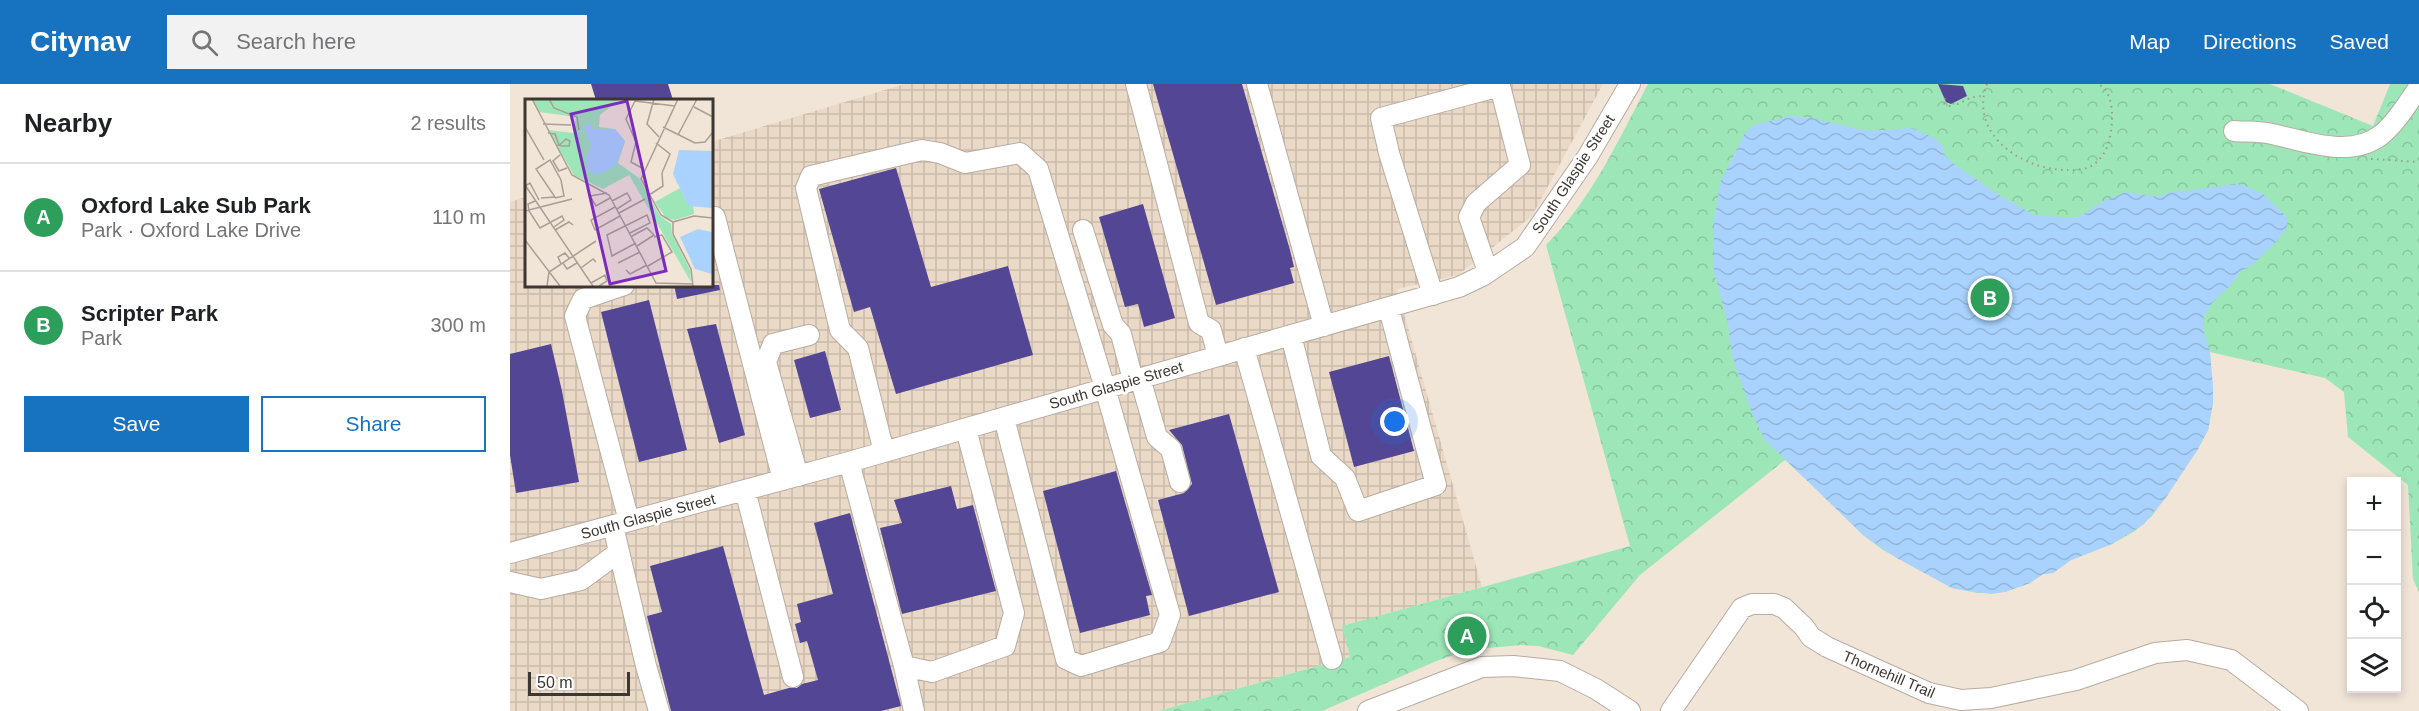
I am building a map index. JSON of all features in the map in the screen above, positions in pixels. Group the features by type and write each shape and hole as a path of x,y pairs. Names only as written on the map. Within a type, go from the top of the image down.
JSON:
{"street":[{"path":"1136,84 1199,323 1211,330 1218,356"},
{"path":"1257,84 1324,326"},
{"name":"South Glaspie Street","path":"510,554 849,462 1244,348 1389,309 1459,287 1488,272 1525,247 1588,156 1630,84"},
{"path":"1433,295 1389,153 1381,118 1500,86 1520,165 1476,203 1469,217 1488,272"},
{"path":"2234,131 2269,133 2317,145 2338,147 2362,143 2380,135 2397,118 2419,87"},
{"path":"884,452 858,348 840,330 806,188 811,176 922,150 940,153 965,164 1020,153 1038,169 1105,388 1170,615 1160,642 1081,666 1066,658 1004,418"},
{"path":"715,217 790,478"},
{"path":"1083,230 1113,325 1121,334 1157,437 1171,448 1180,482"},
{"path":"621,286 583,299 574,316 621,523 619,552 659,711"},
{"path":"1291,335 1321,456 1345,478 1358,511 1436,485 1389,309"},
{"path":"790,478 766,362 773,344 809,335"},
{"path":"1244,348 1332,659"},
{"path":"904,666 932,672 1005,646 1014,613 966,429"},
{"path":"849,462 914,711"},
{"path":"745,490 793,677"},
{"path":"510,582 541,589 581,580 619,552"},
{"name":"Thornehill Trail","path":"1671,711 1742,608 1764,603 1784,608 1811,637 1827,647 1929,693 1961,700 1991,698 2076,680 2155,653 2187,650 2231,660 2298,711"},
{"path":"1368,711 1482,667 1513,666 1560,671 1596,689 1630,711"}],"path":[{"path":"1988,84 1983,96 1983,109 1990,128 2002,146 2020,158 2059,170 2078,170 2093,165 2104,154 2112,126 2110,98 2098,84"},
{"path":"1945,98 1943,103 1952,106 1954,102 1958,104 1972,97 1983,96"},
{"path":"2366,158 2390,162 2419,162"}],"shaded area":[{"path":"905,84 1603,84 1532,216 1458,275 1397,289 1482,587 1343,626 1350,657 1159,711 510,711 510,202 525,197 525,286 712,286 712,142"}],"green space":[{"path":"1648,84 2270,84 2373,126 2390,84 2419,84 2419,592 2413,579 2408,485 2401,477 2398,477 2348,437 2344,392 2325,378 2210,352 2213,403 2208,430 2198,449 2152,516 2135,531 2112,544 2071,560 2053,573 2043,574 2030,583 2005,592 1978,593 1952,588 1883,550 1863,535 1785,460 1640,575 1573,655 1538,646 1521,645 1467,650 1322,711 1159,711 1350,657 1342,626 1630,546 1546,245 1591,189"}],"water":[{"path":"1790,116 1807,117 1867,131 1910,128 1924,133 1936,139 1943,147 1945,156 1953,163 1999,195 2034,215 2072,218 2081,216 2103,201 2126,192 2158,197 2174,191 2234,184 2243,185 2263,194 2284,214 2288,219 2287,227 2277,241 2253,264 2240,272 2231,285 2212,303 2204,316 2203,329 2210,352 2213,386 2213,403 2208,430 2165,499 2144,524 2112,544 2071,560 2053,573 2043,574 2030,583 2005,592 1991,594 1952,588 1895,557 1863,535 1765,440 1753,416 1732,356 1728,324 1714,272 1714,221 1721,180 1745,133 1754,125"}],"building":[{"path":"591,84 668,84 673,99 596,99"},
{"path":"1153,84 1242,84 1290,250 1294,267 1290,268 1294,283 1216,305"},
{"path":"1938,84 1963,86 1967,96 1951,104 1946,102"},
{"path":"896,168 931,287 1008,266 1033,355 896,394 870,307 854,312 819,189"},
{"path":"1143,204 1175,318 1144,327 1138,304 1125,307 1099,217"},
{"path":"719,285 720,290 677,299 674,286"},
{"path":"649,300 687,450 639,462 601,312"},
{"path":"716,324 745,435 719,443 687,329"},
{"path":"551,344 579,482 516,493 510,455 510,354"},
{"path":"825,351 841,410 810,418 794,360"},
{"path":"1389,356 1414,451 1354,467 1329,372"},
{"path":"1229,414 1279,592 1189,616 1158,500 1184,493 1192,484 1182,445 1169,430"},
{"path":"1116,471 1152,595 1146,596 1150,615 1080,633 1043,491"},
{"path":"951,486 957,509 973,505 996,591 902,614 880,528 902,523 894,500"},
{"path":"850,513 901,706 881,711 671,711 647,616 662,612 650,566 723,546 764,695 797,688 802,684 818,680 807,641 800,643 795,624 801,622 797,604 833,594 814,523"}],"place":[{"name":"Scripter Park","path":"1990,298"},
{"name":"Oxford Lake Sub Park","path":"1467,636"}]}
